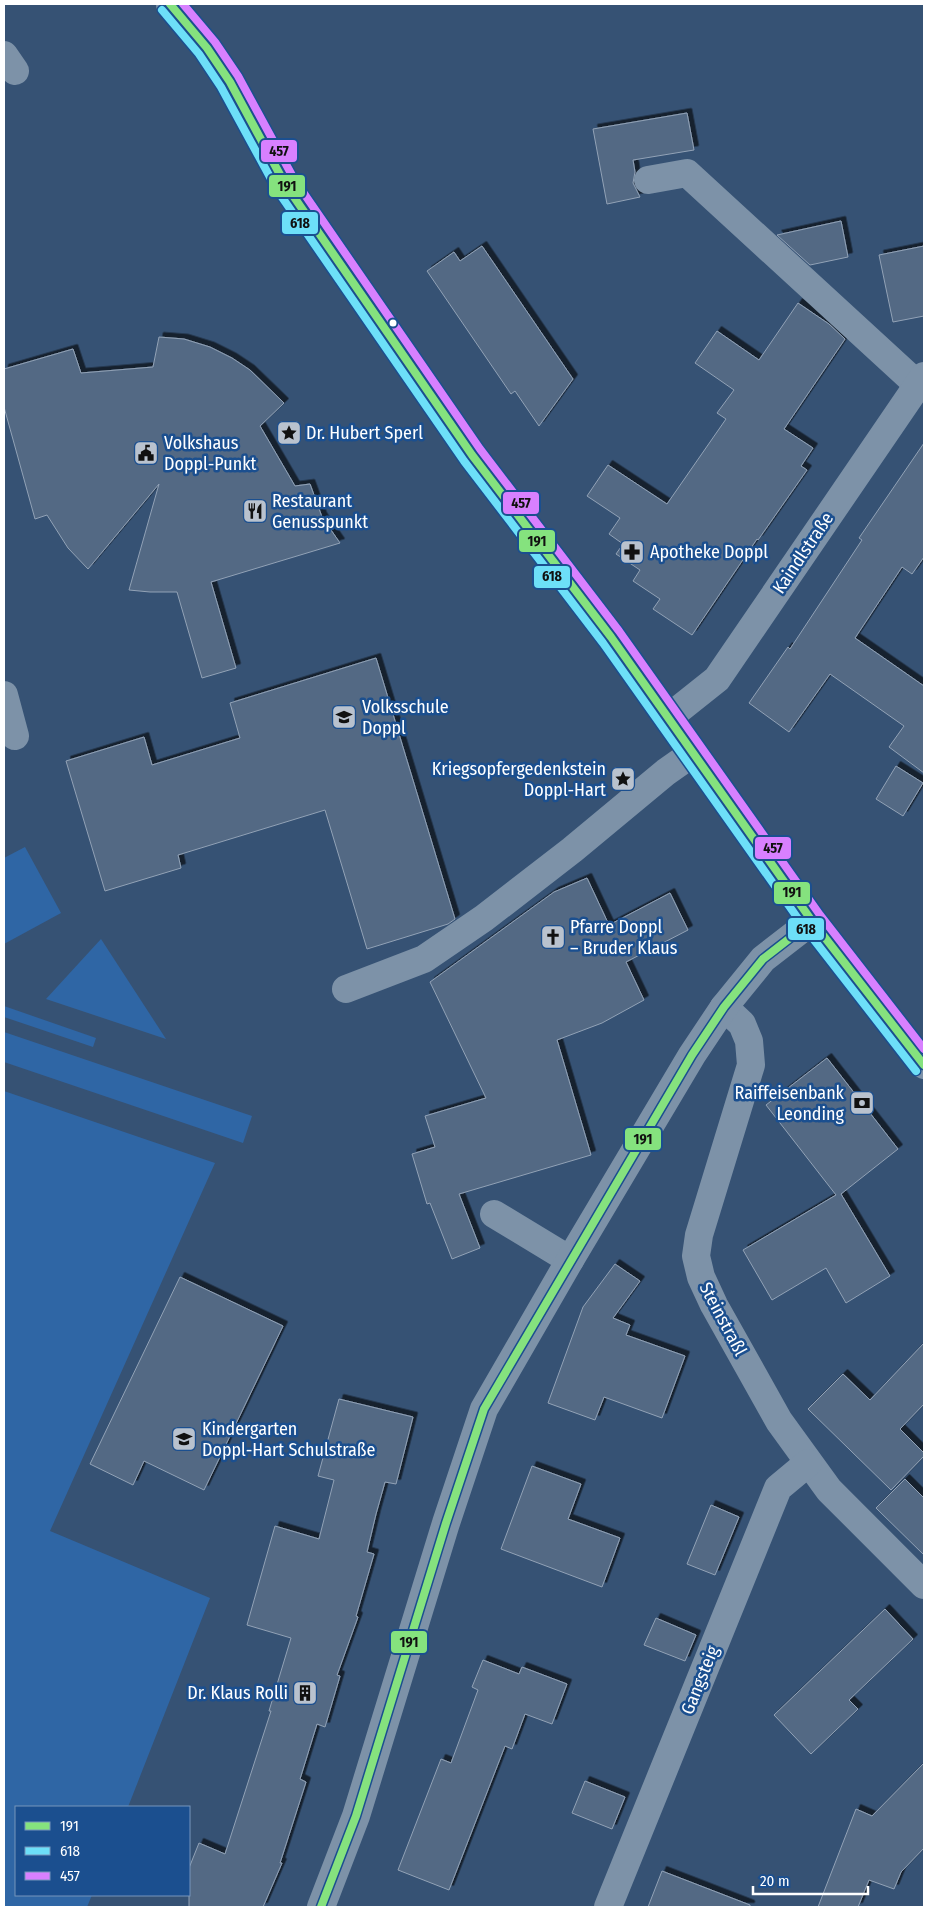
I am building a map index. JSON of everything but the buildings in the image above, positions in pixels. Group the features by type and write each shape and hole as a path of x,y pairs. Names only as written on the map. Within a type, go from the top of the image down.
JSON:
{"street":[{"path":"170,4 208,48 230,82 285,184 472,455 567,578 812,921 924,1065"},
{"path":"648,180 687,173 921,380"},
{"name":"Kaindlstraße","path":"668,718 717,679 921,380"},
{"path":"4,695 15,736"},
{"path":"346,989 424,959 484,918 572,850 666,772 693,753"},
{"path":"321,1907 356,1816 450,1508 484,1409 692,1055 724,1007 763,959 812,921"},
{"name":"Steinstraßl","path":"724,1007 742,1024 749,1041 751,1066 700,1235 696,1256 700,1277 779,1420 808,1463 829,1490 924,1585"},
{"path":"494,1214 570,1260"},
{"name":"Gangsteig","path":"608,1907 778,1488 808,1463"}],"shaded area":[{"path":"25,847 61,913 4,944 4,858"},
{"path":"101,939 166,1039 46,999"},
{"path":"4,1006 96,1038 93,1047 4,1017"},
{"path":"4,1032 252,1116 243,1143 4,1062"},
{"path":"4,1091 215,1163 50,1531 210,1598 128,1806 15,1806 15,1896 92,1896 87,1907 4,1907"}],"transit line":[{"name":"191","path":"170,4 207,48 230,82 285,184 472,455 611,637 812,921 924,1065"},
{"name":"457","path":"183,4 215,42 238,76 294,179 480,449 619,631 820,915 924,1049"},
{"name":"618","path":"162,10 199,54 221,87 277,190 464,461 603,643 804,927 916,1071"},
{"name":"191","path":"321,1907 356,1816 446,1523 484,1409 692,1055 724,1007 763,959 812,921"}],"place":[{"name":"Dr. Hubert Sperl","path":"289,433"},
{"name":"Volkshaus Doppl-Punkt","path":"146,453"},
{"name":"Restaurant Genusspunkt","path":"255,511"},
{"name":"Apotheke Doppl","path":"632,552"},
{"name":"Volksschule Doppl","path":"344,717"},
{"name":"Kriegsopfergedenkstein Doppl-Hart","path":"623,779"},
{"name":"Pfarre Doppl – Bruder Klaus","path":"553,937"},
{"name":"Raiffeisenbank Leonding","path":"862,1103"},
{"name":"Kindergarten Doppl-Hart Schulstraße","path":"184,1439"},
{"name":"Dr. Klaus Rolli","path":"305,1693"}]}
